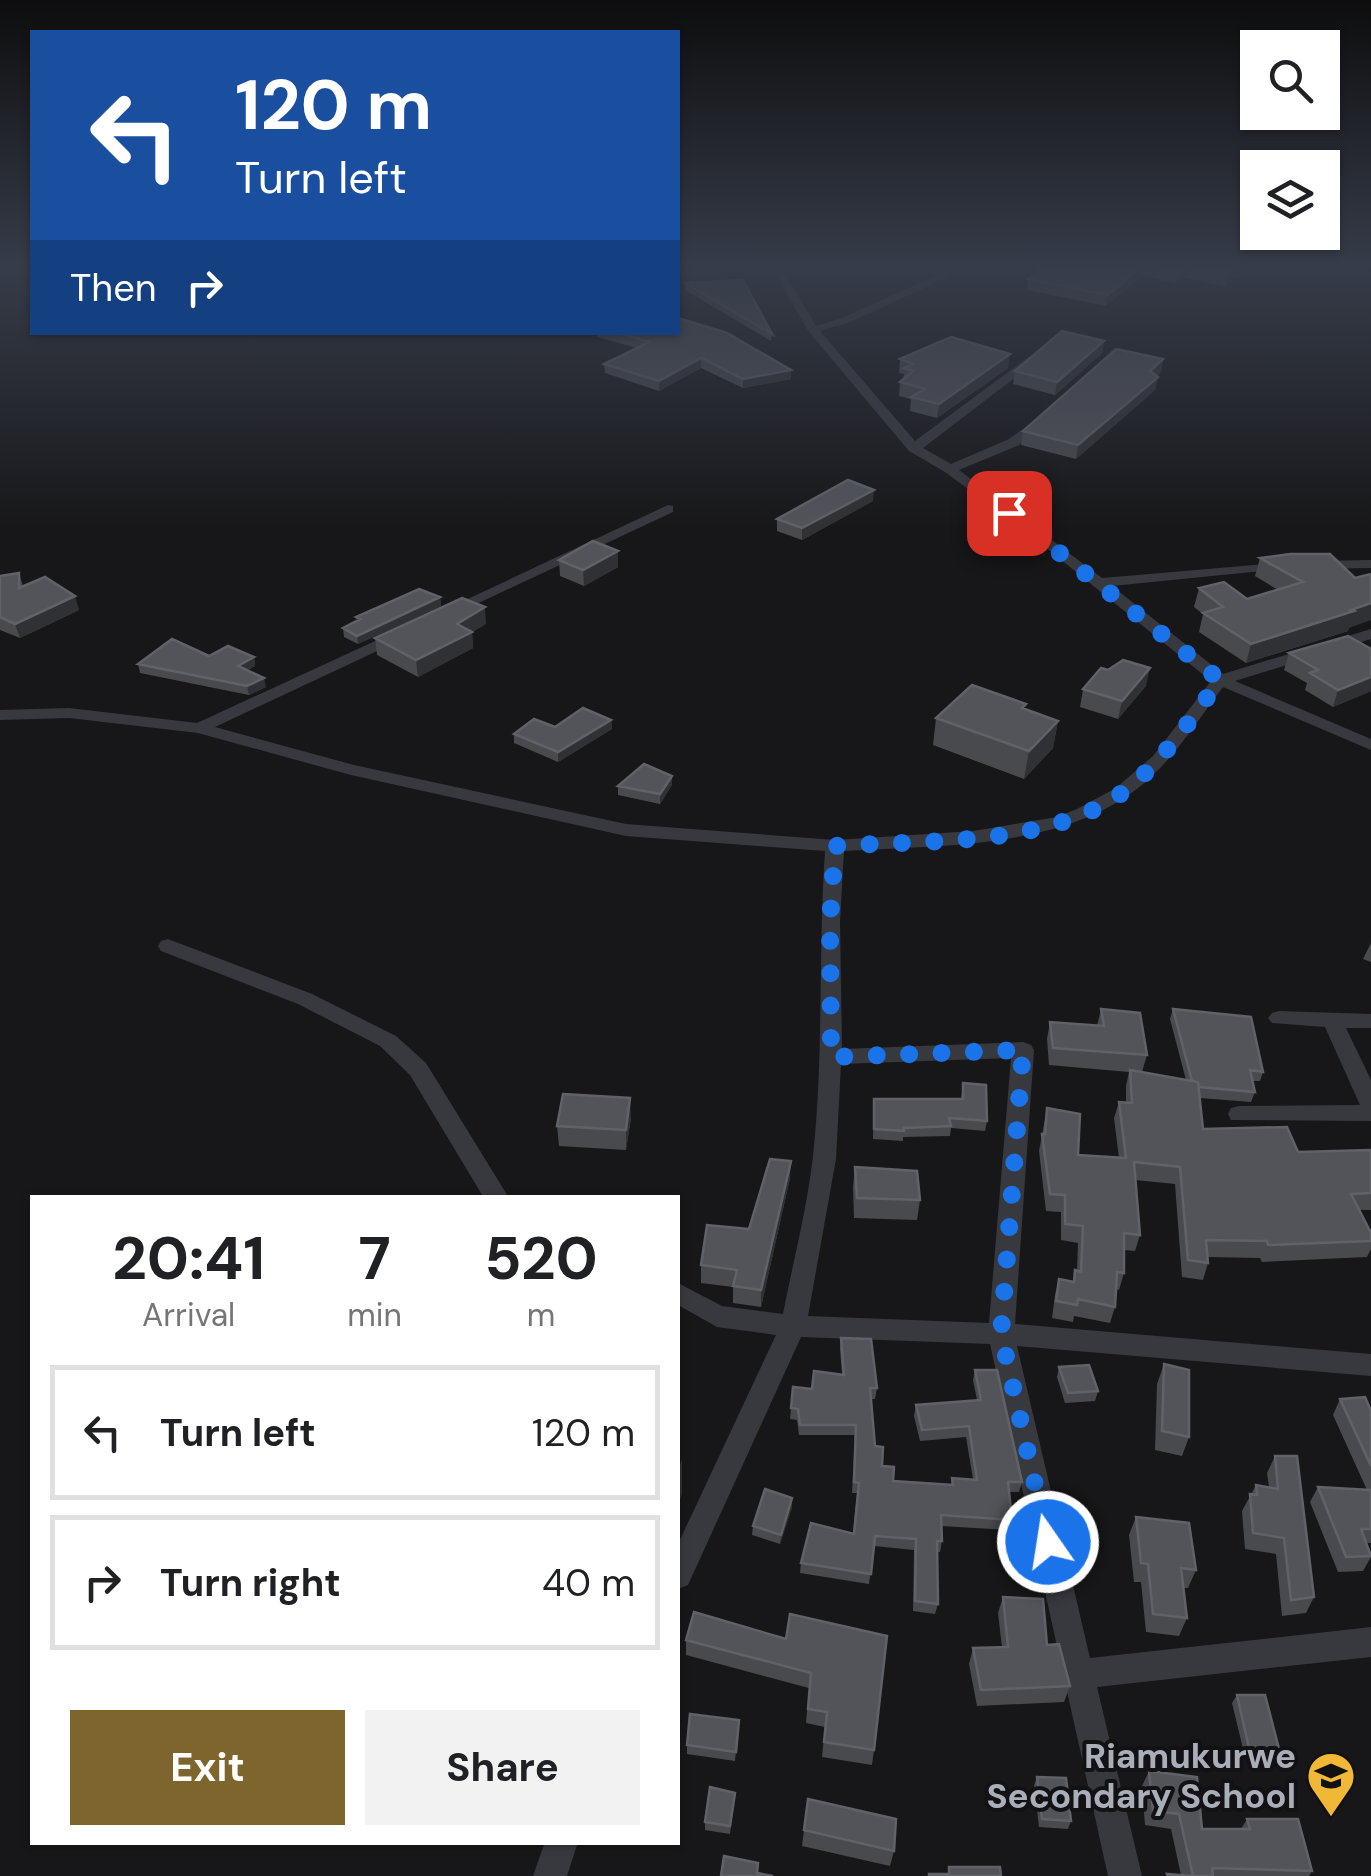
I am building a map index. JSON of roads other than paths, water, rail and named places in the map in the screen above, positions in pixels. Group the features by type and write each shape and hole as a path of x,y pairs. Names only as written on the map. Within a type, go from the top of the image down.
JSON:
{"street":[{"path":"835,356 914,448 950,469 1101,583 1220,680 1371,745"},
{"path":"914,448 1037,356"},
{"path":"950,469 1014,442 1053,411"},
{"path":"424,623 668,510"},
{"path":"1101,583 1258,566 1371,564"},
{"path":"200,728 408,631"},
{"path":"0,715 69,713 200,728 351,770 626,830 835,846 973,837 1061,822 1083,814 1122,792 1159,760 1220,680 1371,634"},
{"path":"680,1571 793,1326 824,1160 831,1057 830,922 835,846"},
{"path":"168,946 305,999 388,1041 418,1069 476,1169 496,1195"},
{"path":"1278,1018 1371,1022"},
{"path":"1332,1020 1371,1104"},
{"path":"831,1057 1023,1050 1001,1334 1125,1876"},
{"path":"1238,1114 1371,1113"},
{"path":"680,1293 716,1316 793,1326 1001,1334 1371,1364"},
{"path":"1080,1674 1371,1642"},
{"path":"550,1876 561,1845"}],"place":[{"name":"Riamukurwe Secondary School","path":"1331,1818"}]}
